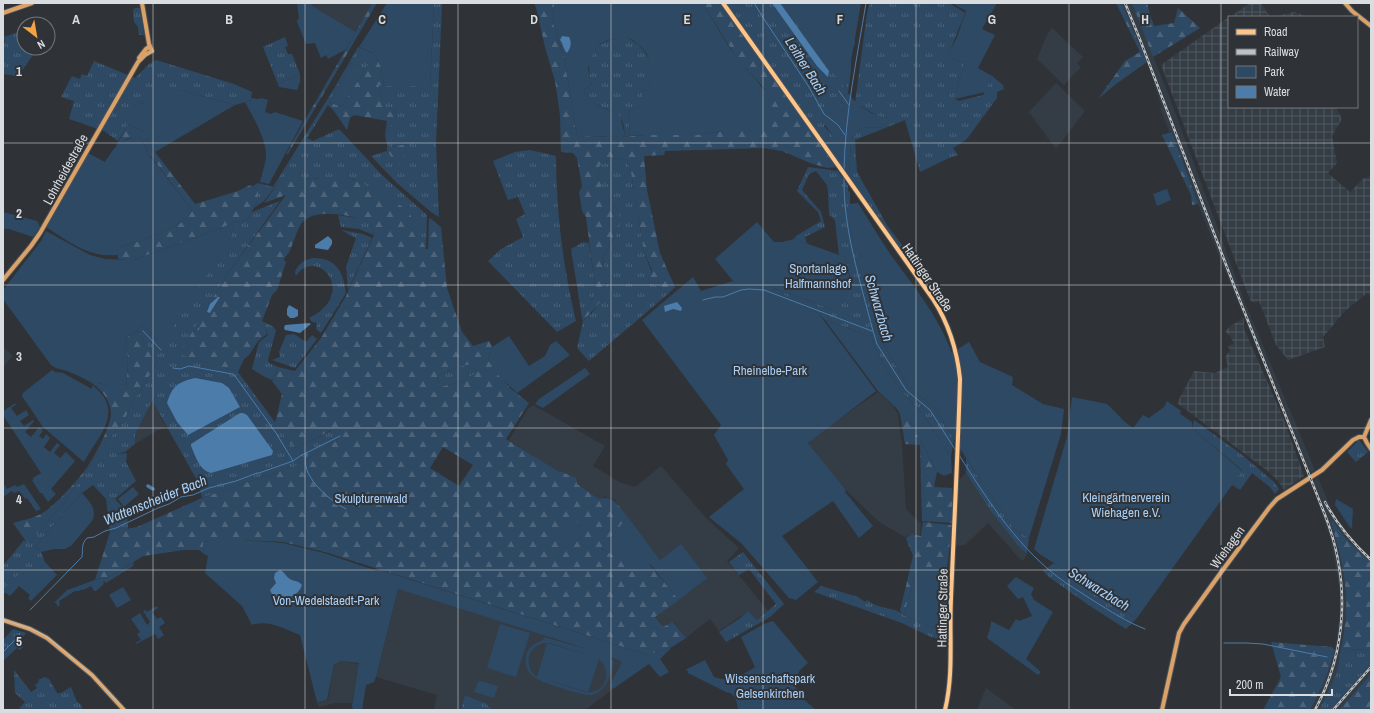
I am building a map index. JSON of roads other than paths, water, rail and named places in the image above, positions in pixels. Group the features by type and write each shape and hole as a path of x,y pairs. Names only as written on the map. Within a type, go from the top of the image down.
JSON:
{"main road":[{"path":"3,13 32,3"},
{"name":"Lohrheidestraße","path":"3,280 40,233 138,62 151,49 142,3"},
{"name":"Hattinger Straße","path":"723,3 933,299 949,329 956,351 960,379 951,604 951,649 949,685 945,710"},
{"path":"1345,3 1352,11 1371,25"},
{"path":"1371,420 1364,437 1371,448"},
{"name":"Wiehagen","path":"1162,710 1179,633 1222,571 1277,499 1322,470 1354,440 1359,437 1364,437"},
{"path":"3,620 30,629 47,638 92,675 124,710"}],"water":[{"path":"772,3 780,3 829,71 828,77 817,66"},
{"path":"562,36 569,37 571,41 571,45 567,53 560,40"},
{"path":"328,236 332,240 332,244 328,250 315,248 315,245"},
{"path":"220,297 210,313 207,312 210,304"},
{"path":"677,302 682,308 681,311 673,309 665,312 664,306"},
{"path":"289,305 298,310 298,316 290,318 287,315"},
{"path":"311,324 300,333 285,330 284,328 285,325"},
{"path":"195,378 222,383 229,388 240,407 188,435 177,422 167,403 171,392 176,386 184,381"},
{"path":"240,413 247,415 273,451 272,455 211,473 207,471 198,462 191,444"},
{"path":"280,570 289,578 299,582 302,585 298,592 290,597 277,598 273,596 270,590 276,583 274,578 275,573"}],"waterway":[{"name":"Leither Bach","path":"754,3 809,87 824,114 838,125 845,135"},
{"name":"Schwarzbach","path":"844,170 849,107 866,3"},
{"path":"839,91 849,105"},
{"name":"Schwarzbach","path":"844,177 844,197 849,236 877,344 906,390 930,410 956,451"},
{"name":"Wattenscheider Bach","path":"703,300 723,297 741,290 764,290 872,331"},
{"path":"143,331 161,350"},
{"path":"173,368 180,369 189,366 232,374 235,376 276,433 293,461"},
{"name":"Wattenscheider Bach","path":"30,610 82,557 83,545 87,538 94,537 105,531 116,528 181,497 193,495 209,488 236,481 293,461 340,436"},
{"path":"307,453 305,461 311,478 324,493 346,509"},
{"name":"Schwarzbach","path":"959,455 1006,524 1034,556 1066,583 1119,616 1145,629"},
{"path":"148,486 153,489"},
{"name":"Wattenscheider Bach","path":"3,652 20,633"},
{"name":"Schwarzbach","path":"1224,643 1263,644 1327,657"}],"tram line":[{"path":"3,620 33,630 50,639 93,676 125,710"}],"railway":[{"path":"1125,3 1233,283 1325,515 1333,539 1339,564 1342,589 1342,614 1334,663 1326,687 1315,710"},
{"path":"1325,502 1345,533 1371,560"},
{"path":"1333,710 1371,667"}],"park label":[{"name":"Sportanlage Halfmannshof","path":"818,276"},
{"name":"Rheinelbe-Park","path":"770,370"},
{"name":"Skulpturenwald","path":"371,498"},
{"name":"Kleingärtnerverein Wiehagen e.V.","path":"1126,504"},
{"name":"Von-Wedelstaedt-Park","path":"326,600"},
{"name":"Wissenschaftspark Gelsenkirchen","path":"770,686"}]}
